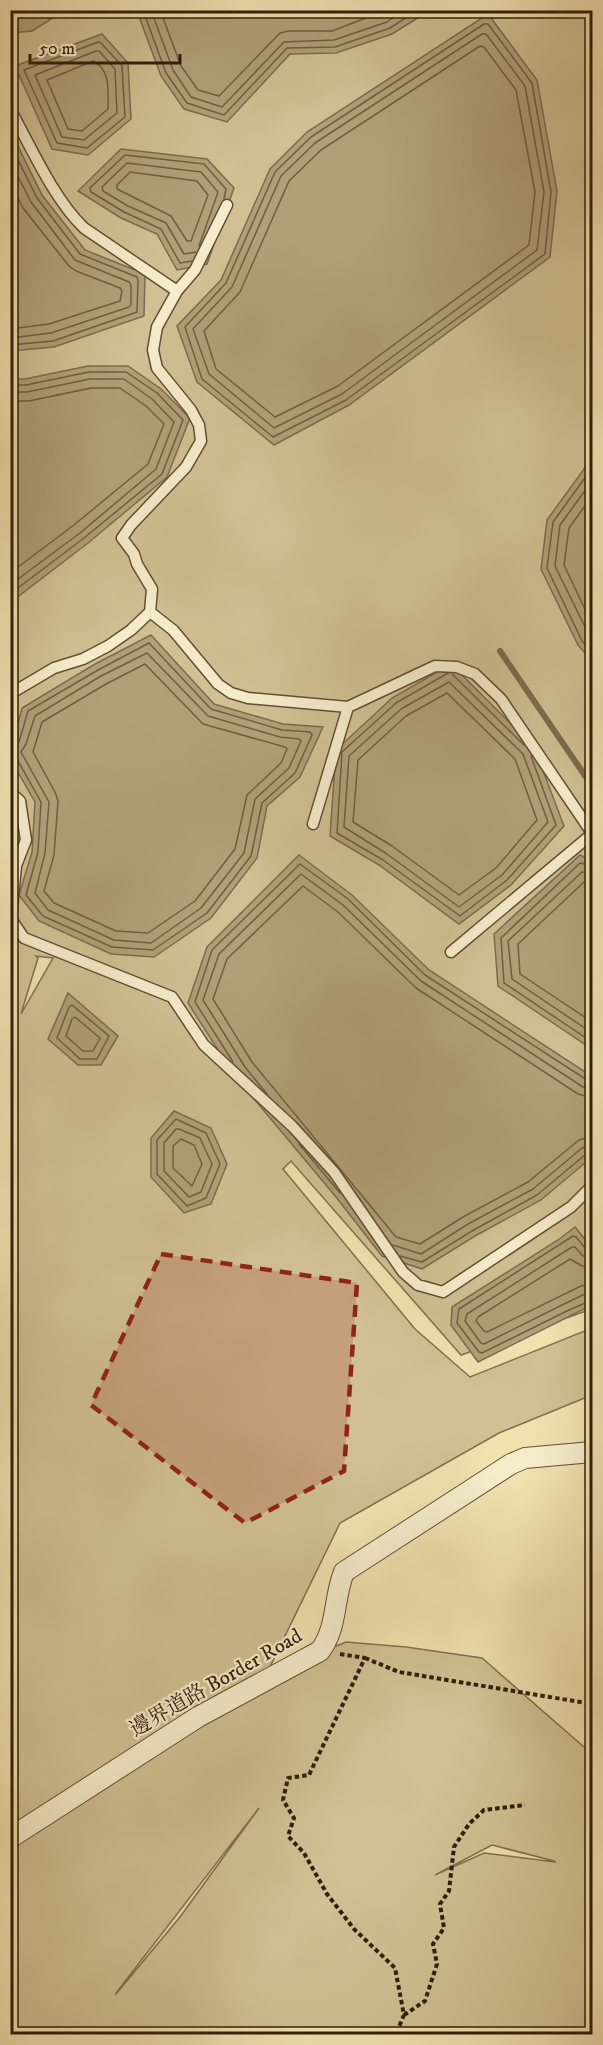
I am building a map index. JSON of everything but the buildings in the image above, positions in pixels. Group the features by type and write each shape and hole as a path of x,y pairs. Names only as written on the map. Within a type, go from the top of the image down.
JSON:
{"street":[{"name":"邊界道路 Border Road","path":"10,1838 198,1717 320,1651 328,1641 334,1623 339,1584 344,1572 511,1464 525,1458 592,1452"}],"lane":[{"path":"10,109 63,205 75,219 84,228 177,291"},
{"path":"10,694 54,668 108,646 131,630 150,612 152,589 137,564 134,554 122,538 131,525 186,467 201,441 199,425 191,410 157,368 153,350 157,327 177,291 195,270 227,205"},
{"path":"150,612 172,630 218,684 231,693 248,698 348,707 435,666 457,668 475,674 501,699 592,833 451,952"},
{"path":"313,824 348,707"},
{"path":"10,792 20,801 26,840 16,866 11,919 24,938 172,997 204,1045 292,1126 334,1172 403,1272 418,1286 443,1292 571,1207 592,1186"}],"path":[{"path":"320,1651 365,1658 399,1672 592,1704"},
{"path":"365,1658 309,1775 288,1778 283,1800 294,1818 288,1836 304,1853 327,1894 354,1929 395,1968 405,2015"},
{"path":"396,2034 405,2015 424,2001 436,1964 434,1944 444,1928 440,1904 448,1892 454,1847 469,1824 484,1810 525,1805"}],"highlighted area":[{"path":"161,1254 357,1283 344,1471 245,1523 91,1405"}],"shaded area":[{"path":"11,11 592,11 592,1309 461,1355 291,1161 283,1169 415,1329 470,1377 592,1328 592,1395 499,1433 340,1523 268,1671 346,1642 406,1647 482,1658 592,1754 592,2034 11,2034","holes":["36,956 53,958 21,1014 38,958","259,1808 180,1917 116,1993","492,1845 555,1862 484,1853 435,1875"]}],"water":[{"path":"137,10 429,11 392,34 336,53 290,54 227,122 184,109 161,76"},
{"path":"10,11 64,11 32,31 11,33"},
{"path":"488,14 537,80 557,191 550,257 349,405 274,445 197,382 177,326 221,280 270,169 307,132"},
{"path":"102,34 128,63 131,119 88,155 52,149 15,66"},
{"path":"10,130 42,195 85,250 145,274 144,316 54,347 11,351"},
{"path":"121,149 207,159 234,188 207,264 177,270 157,234 121,218 78,191"},
{"path":"88,366 128,366 161,389 190,418 167,477 88,543 11,602 11,379 25,379"},
{"path":"592,458 592,661 578,645 541,569 547,520"},
{"path":"151,635 214,704 283,724 323,727 300,777 267,806 257,858 211,918 154,957 111,954 39,921 19,895 32,852 35,802 11,760 11,750 22,708 95,664"},
{"path":"451,664 534,747 564,826 511,885 459,924 379,865 330,836 336,750 392,698"},
{"path":"299,855 352,895 429,970 590,1075 592,1079 592,1157 541,1200 475,1236 422,1269 382,1256 234,1075 188,1003 207,947"},
{"path":"580,855 592,861 592,1049 498,986 494,934"},
{"path":"68,993 118,1036 101,1065 78,1065 48,1039"},
{"path":"174,1111 211,1128 227,1164 211,1204 184,1213 151,1177 151,1138"},
{"path":"575,1227 592,1248 592,1305 478,1362 451,1325 452,1307"}],"waterway":[{"path":"500,651 592,786"}]}
